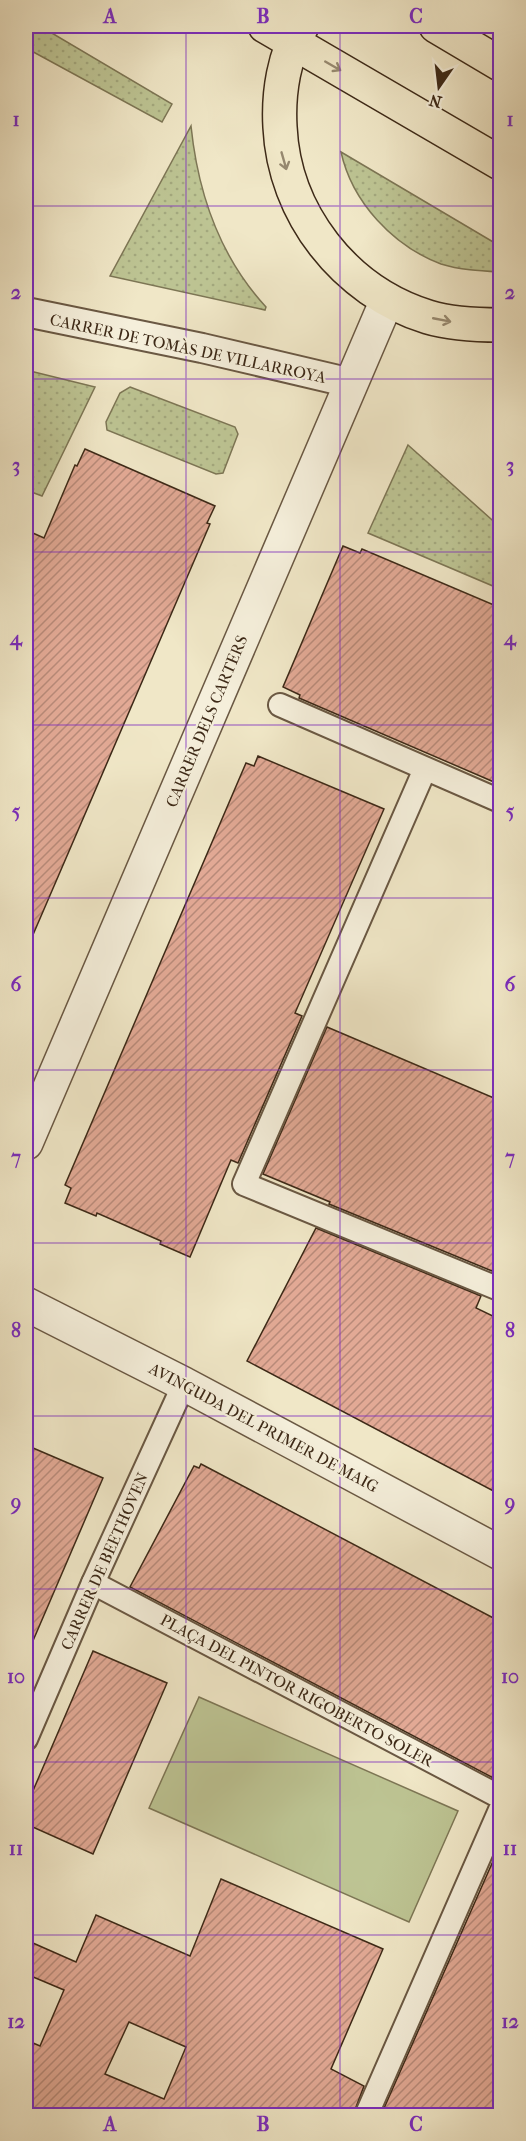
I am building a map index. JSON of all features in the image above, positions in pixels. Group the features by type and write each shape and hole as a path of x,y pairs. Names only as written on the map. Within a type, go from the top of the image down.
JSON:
{"main road":[{"path":"436,26 501,64"},
{"path":"501,163 286,31 278,104 281,150 294,196 317,237 348,273 387,300 428,317 472,325 501,325"}],"street":[{"name":"CARRER DELS CARTERS","path":"26,1143 387,300"},
{"name":"CARRER DE TOMÀS DE VILLARROYA","path":"26,312 202,348 351,384"},
{"path":"280,705 501,801"},
{"path":"425,769 244,1184 499,1289 501,1285"},
{"name":"AVINGUDA DEL PRIMER DE MAIG","path":"26,1304 184,1384 501,1553"},
{"name":"CARRER DE BEETHOVEN","path":"26,1739 93,1583 184,1384"},
{"name":"PLAÇA DEL PINTOR RIGOBERTO SOLER","path":"93,1583 501,1797"},
{"path":"366,2115 501,1810"}],"green space":[{"path":"26,26 40,26 172,104 162,122 26,48"},
{"path":"191,126 199,176 214,223 235,267 266,307 265,310 110,276"},
{"path":"341,152 500,246 500,272 470,270 441,264 423,256 391,234 365,205 346,170"},
{"path":"26,370 95,387 42,496 26,490"},
{"path":"130,387 235,427 238,434 223,473 216,474 107,430 106,422 120,393"},
{"path":"408,445 500,527 500,589 368,533"},
{"path":"199,1697 458,1811 409,1922 149,1808"}],"building":[{"path":"85,449 215,506 207,523 210,524 26,951 26,530 44,538 75,465 77,466"},
{"path":"343,546 360,553 362,549 501,608 501,785 299,698 300,695 283,687"},
{"path":"258,756 384,809 295,1013 302,1016 238,1163 231,1160 190,1257 160,1244 161,1241 97,1213 96,1216 65,1203 71,1188 65,1185 246,763 254,766"},
{"path":"327,1027 501,1101 501,1250 492,1271 329,1204 330,1202 263,1174"},
{"path":"316,1228 481,1296 476,1308 501,1320 501,1495 247,1361"},
{"path":"26,1445 103,1478 26,1657"},
{"path":"201,1464 501,1622 501,1782 130,1587 194,1466 199,1468"},
{"path":"93,1651 167,1683 93,1854 26,1824 26,1807"},
{"path":"501,1843 501,2115 381,2115"},
{"path":"221,1879 383,1949 331,2069 364,2086 353,2115 26,2115 26,2040 40,2046 64,1990 26,1974 26,1940 76,1962 96,1915 190,1956","holes":["129,2022 186,2047 164,2099 105,2074"]}]}
